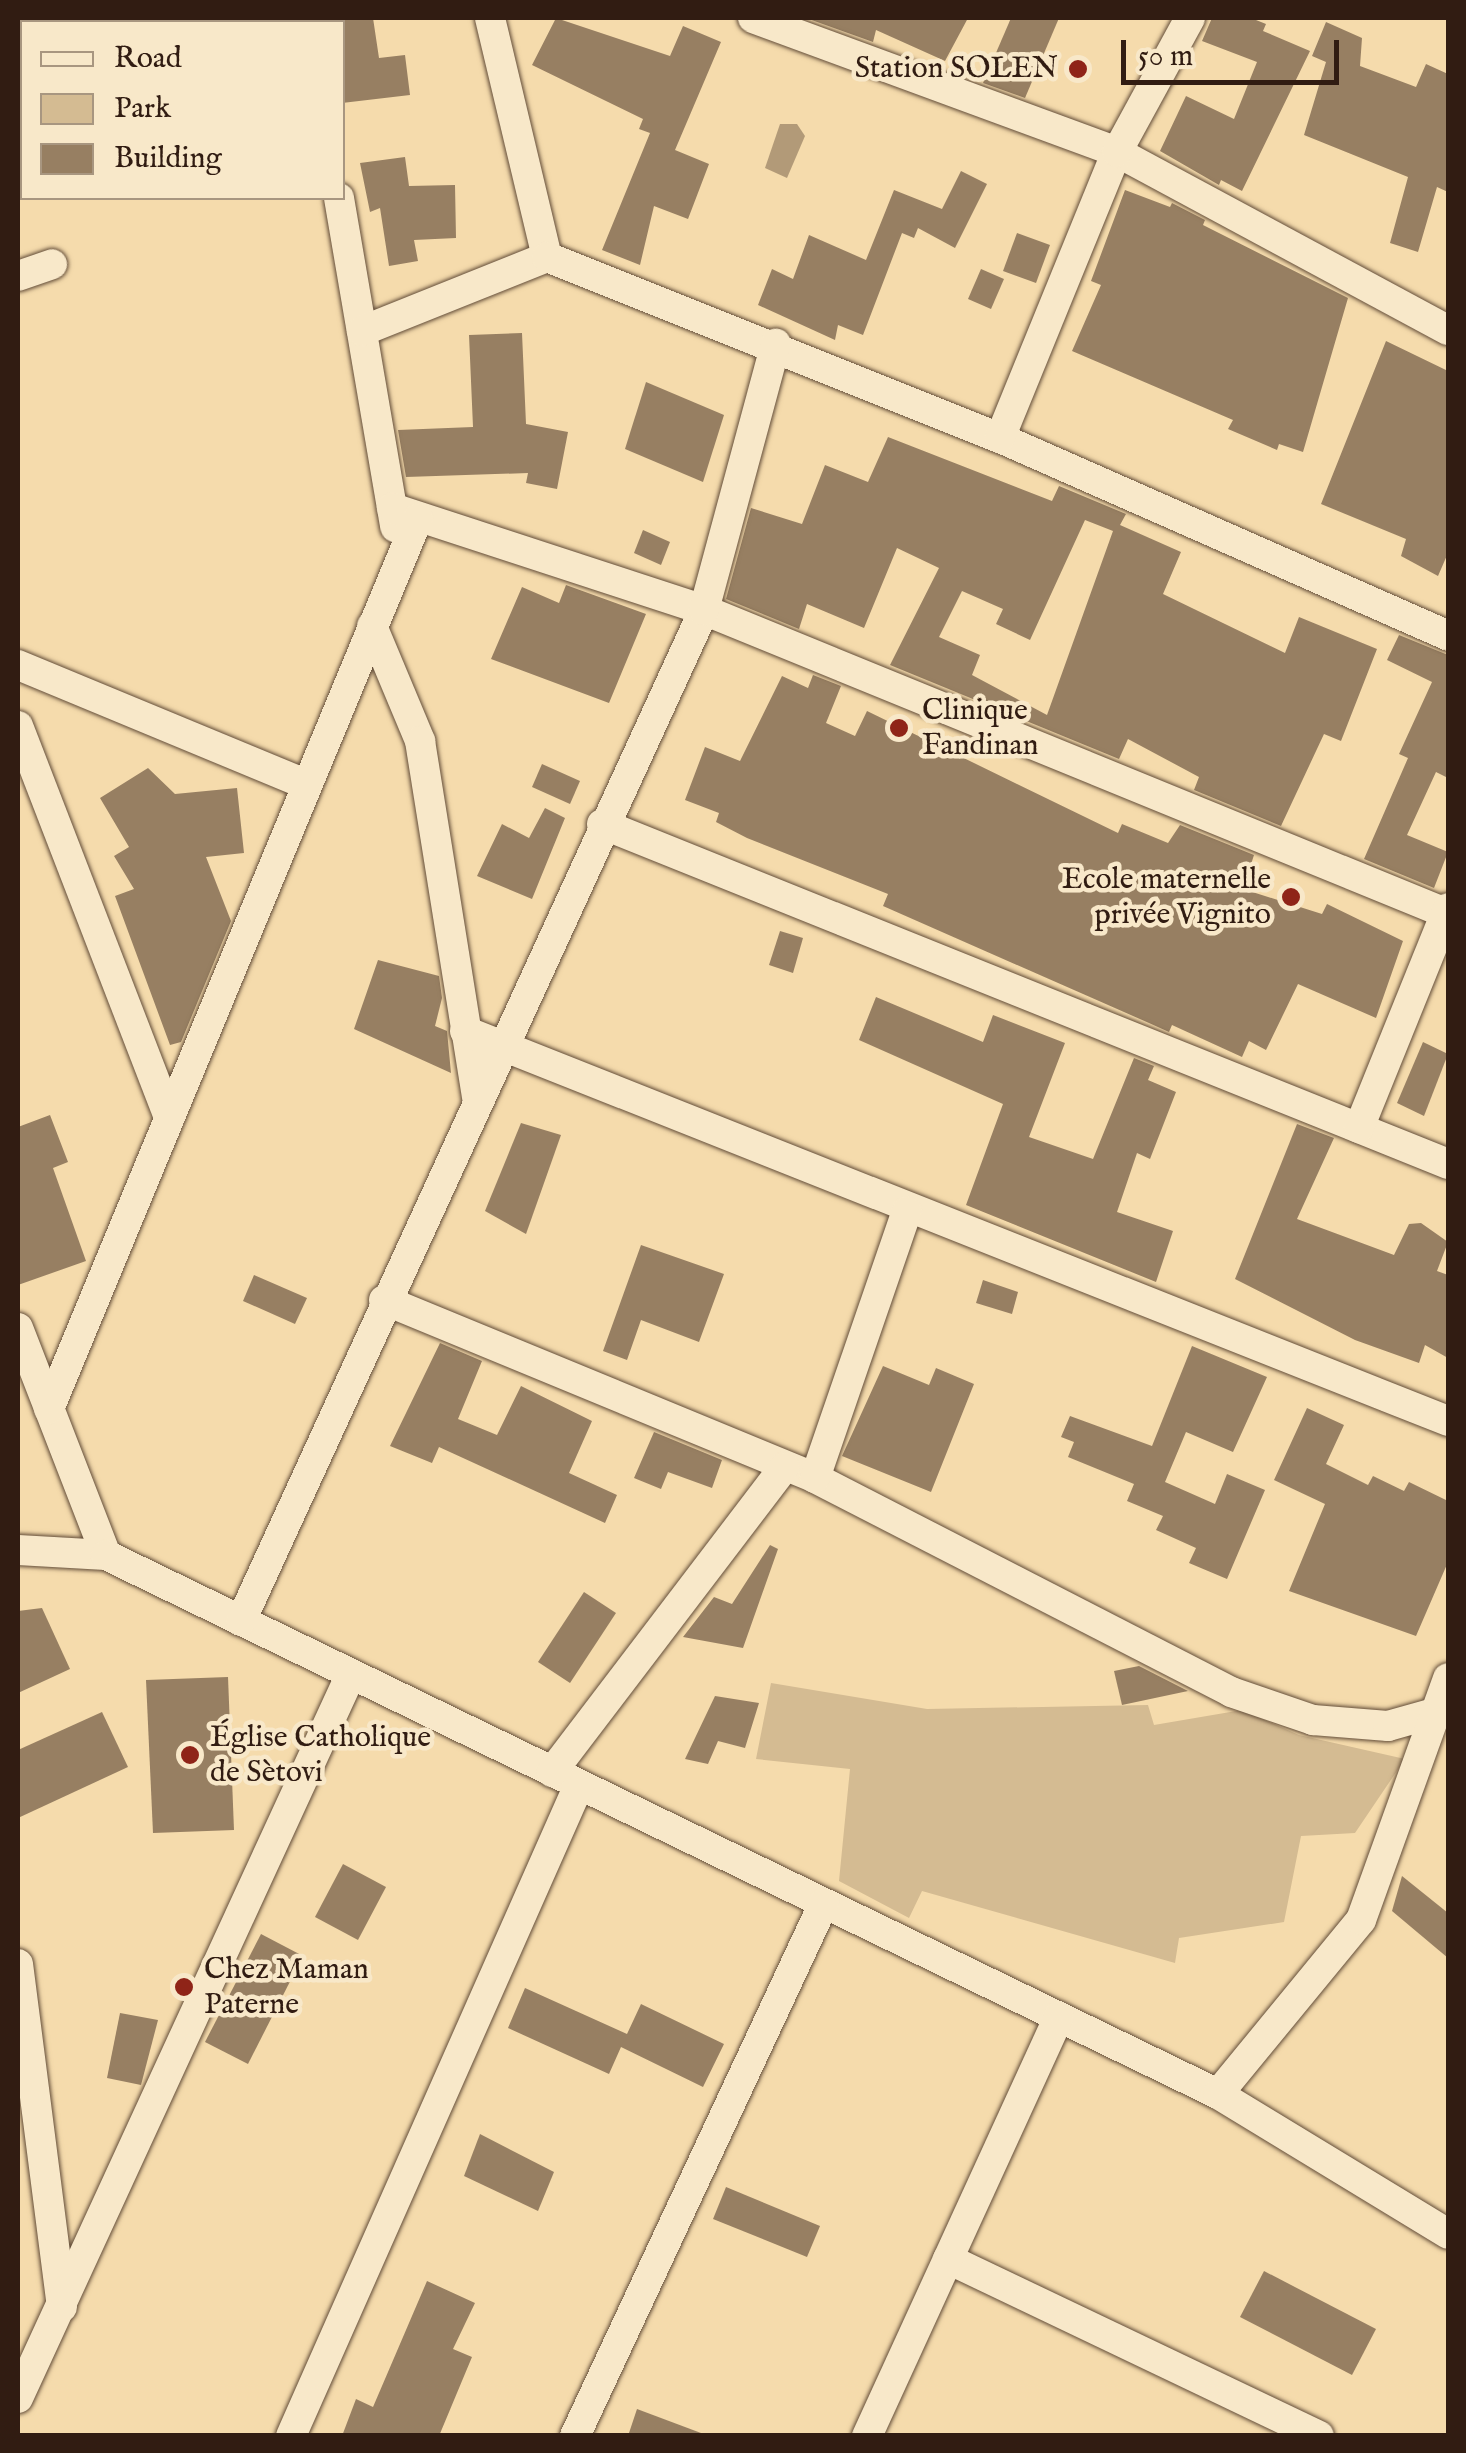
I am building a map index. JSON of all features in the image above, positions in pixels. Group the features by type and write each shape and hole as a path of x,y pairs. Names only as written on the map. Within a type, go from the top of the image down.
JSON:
{"street":[{"path":"490,18 548,257"},
{"path":"753,18 1116,152 1448,330"},
{"path":"1000,438 1116,152 1190,18"},
{"path":"49,1409 400,560 405,512 362,332 339,200"},
{"path":"362,332 548,257 776,344 1000,438 1448,636"},
{"path":"18,276 52,264"},
{"path":"241,1621 501,1044 704,610 776,344"},
{"path":"405,512 704,610 1448,912 1359,1128"},
{"path":"372,626 420,741 477,1097"},
{"path":"18,665 306,784"},
{"path":"18,726 169,1118"},
{"path":"602,824 1448,1164"},
{"path":"465,1031 907,1212 1448,1421"},
{"path":"815,1478 907,1212"},
{"path":"384,1300 815,1478 1231,1692 1313,1720 1388,1726 1443,1710"},
{"path":"18,1328 106,1555"},
{"path":"291,2436 565,1778 784,1467"},
{"path":"18,1550 106,1555 1218,2094 1448,2234"},
{"path":"18,2398 351,1674"},
{"path":"1218,2094 1361,1920 1443,1710 1448,1678"},
{"path":"575,2436 824,1904"},
{"path":"18,1964 62,2307"},
{"path":"866,2436 1059,2018"},
{"path":"948,2258 1319,2436"}],"green space":[{"path":"771,1683 927,1709 1148,1705 1154,1725 1242,1710 1299,1735 1405,1759 1355,1833 1301,1836 1284,1922 1179,1938 1175,1963 922,1891 909,1918 839,1881 850,1769 756,1759"}],"shaded area":[{"path":"780,124 797,124 805,136 787,178 765,168"}],"building":[{"path":"373,18 379,58 405,55 410,95 345,103 342,20"},
{"path":"556,18 670,56 683,26 721,42 675,150 709,164 688,219 654,206 640,265 602,250 650,133 639,129 643,119 532,65"},
{"path":"806,18 968,18 945,61 876,30 873,42"},
{"path":"1011,18 1059,18 1025,98 983,83"},
{"path":"1212,18 1251,18 1266,24 1263,31 1310,51 1242,191 1221,180 1219,185 1160,151 1186,96 1234,119 1257,62 1202,41"},
{"path":"1326,22 1362,38 1360,66 1416,87 1426,64 1448,74 1448,192 1437,187 1418,252 1390,243 1408,177 1304,135 1326,62 1312,56"},
{"path":"405,157 409,186 455,185 456,238 414,240 418,261 389,266 380,208 370,212 360,163"},
{"path":"961,171 987,184 955,248 918,228 914,238 902,233 863,335 838,325 835,340 758,305 772,269 793,279 809,235 866,260 894,190 942,209"},
{"path":"1125,190 1170,207 1172,203 1205,220 1203,225 1348,298 1303,452 1279,444 1277,450 1228,429 1233,420 1072,351 1101,285 1091,281"},
{"path":"1017,233 1050,245 1036,283 1003,271"},
{"path":"981,269 1004,279 991,309 968,299"},
{"path":"522,333 526,424 568,432 557,489 526,483 528,473 406,477 398,430 473,427 469,335"},
{"path":"1386,341 1448,371 1448,553 1438,576 1401,556 1406,539 1321,504"},
{"path":"646,382 724,415 703,482 625,449"},
{"path":"888,437 1052,501 1059,486 1126,514 1120,525 1181,552 1163,594 1285,653 1299,617 1377,649 1341,741 1324,734 1281,826 1194,790 1199,777 1128,739 1119,759 890,665 939,568 897,548 864,628 807,604 799,629 726,599 751,508 802,524 825,465 868,482","holes":["1085,520 1113,531 1047,715 972,675 980,655 939,637 962,591 1003,609 996,624 1030,640"]},
{"path":"643,530 670,542 661,565 634,553"},
{"path":"566,585 646,614 609,703 491,659 522,587 559,603"},
{"path":"1399,635 1448,655 1448,778 1436,772 1407,835 1448,852 1434,888 1364,859 1408,758 1399,754 1432,682 1387,660"},
{"path":"813,675 841,686 826,723 855,736 867,711 1118,833 1122,824 1168,843 1180,825 1254,855 1243,889 1322,914 1327,904 1403,941 1376,1018 1298,984 1266,1050 1249,1041 1242,1057 1172,1025 1169,1032 883,906 888,894 747,838 716,822 719,813 685,800 705,747 740,761 782,676 808,688"},
{"path":"542,764 580,781 570,804 532,787"},
{"path":"148,768 175,794 237,788 244,853 206,857 231,921 181,1042 170,1045 115,896 134,889 114,856 129,847 100,798"},
{"path":"545,808 565,818 532,899 477,876 502,824 529,838"},
{"path":"780,931 803,938 793,973 769,965"},
{"path":"378,960 439,976 442,998 435,1026 447,1031 451,1073 354,1029"},
{"path":"876,997 983,1042 993,1015 1065,1043 1029,1137 1093,1159 1134,1058 1154,1066 1148,1080 1176,1092 1150,1159 1137,1153 1117,1212 1173,1231 1156,1282 966,1205 1003,1104 859,1040"},
{"path":"1423,1042 1448,1054 1424,1116 1397,1103"},
{"path":"50,1115 68,1162 53,1168 86,1261 18,1285 18,1127"},
{"path":"521,1123 561,1135 526,1234 485,1211"},
{"path":"1297,1124 1334,1138 1297,1219 1394,1255 1409,1224 1421,1223 1448,1242 1437,1271 1448,1275 1448,1358 1425,1345 1419,1363 1355,1340 1235,1279"},
{"path":"641,1245 724,1274 699,1342 641,1320 627,1360 603,1351"},
{"path":"254,1275 307,1298 295,1324 243,1301"},
{"path":"983,1280 1018,1292 1012,1314 976,1303"},
{"path":"440,1343 482,1361 458,1419 497,1435 521,1386 592,1421 569,1473 617,1495 605,1523 439,1447 432,1463 390,1446"},
{"path":"1192,1346 1267,1377 1233,1452 1186,1432 1165,1482 1215,1504 1227,1474 1265,1490 1227,1579 1189,1563 1196,1548 1156,1530 1163,1516 1127,1501 1134,1484 1068,1457 1074,1442 1061,1437 1070,1416 1152,1446"},
{"path":"883,1366 929,1385 936,1368 974,1384 931,1492 842,1456"},
{"path":"1307,1408 1344,1425 1326,1464 1368,1485 1373,1476 1404,1491 1409,1482 1448,1501 1448,1562 1416,1636 1289,1591 1325,1504 1274,1480"},
{"path":"654,1432 722,1460 712,1488 668,1472 661,1489 634,1478"},
{"path":"770,1545 778,1549 743,1648 683,1637 714,1597 732,1604"},
{"path":"584,1592 616,1613 570,1683 538,1662"},
{"path":"42,1608 70,1669 18,1693 18,1611"},
{"path":"1139,1666 1188,1691 1122,1705 1114,1671"},
{"name":"Église Catholique de Sètovi","path":"228,1677 234,1830 153,1833 146,1680"},
{"path":"715,1696 759,1703 745,1748 718,1741 708,1764 685,1759"},
{"path":"102,1712 128,1767 18,1818 18,1750"},
{"path":"343,1864 386,1887 358,1940 315,1917"},
{"path":"1402,1876 1448,1913 1448,1958 1392,1911"},
{"path":"261,1934 303,1956 248,2064 205,2042"},
{"path":"525,1988 627,2034 641,2004 724,2044 703,2087 621,2047 609,2074 508,2028"},
{"path":"120,2013 158,2020 141,2085 107,2078"},
{"path":"480,2134 554,2172 538,2211 464,2176"},
{"path":"726,2187 820,2226 807,2257 713,2219"},
{"path":"1264,2271 1376,2329 1352,2375 1240,2317"},
{"path":"427,2281 475,2303 453,2349 472,2357 439,2436 342,2436 356,2399 373,2407"},
{"path":"637,2409 701,2433 701,2436 628,2436"}],"place":[{"name":"Station SOLEN","path":"1078,69"},
{"name":"Clinique Fandinan","path":"899,728"},
{"name":"Ecole maternelle privée Vignito","path":"1291,897"},
{"name":"Église Catholique de Sètovi","path":"190,1755"},
{"name":"Chez Maman Paterne","path":"184,1987"}]}
